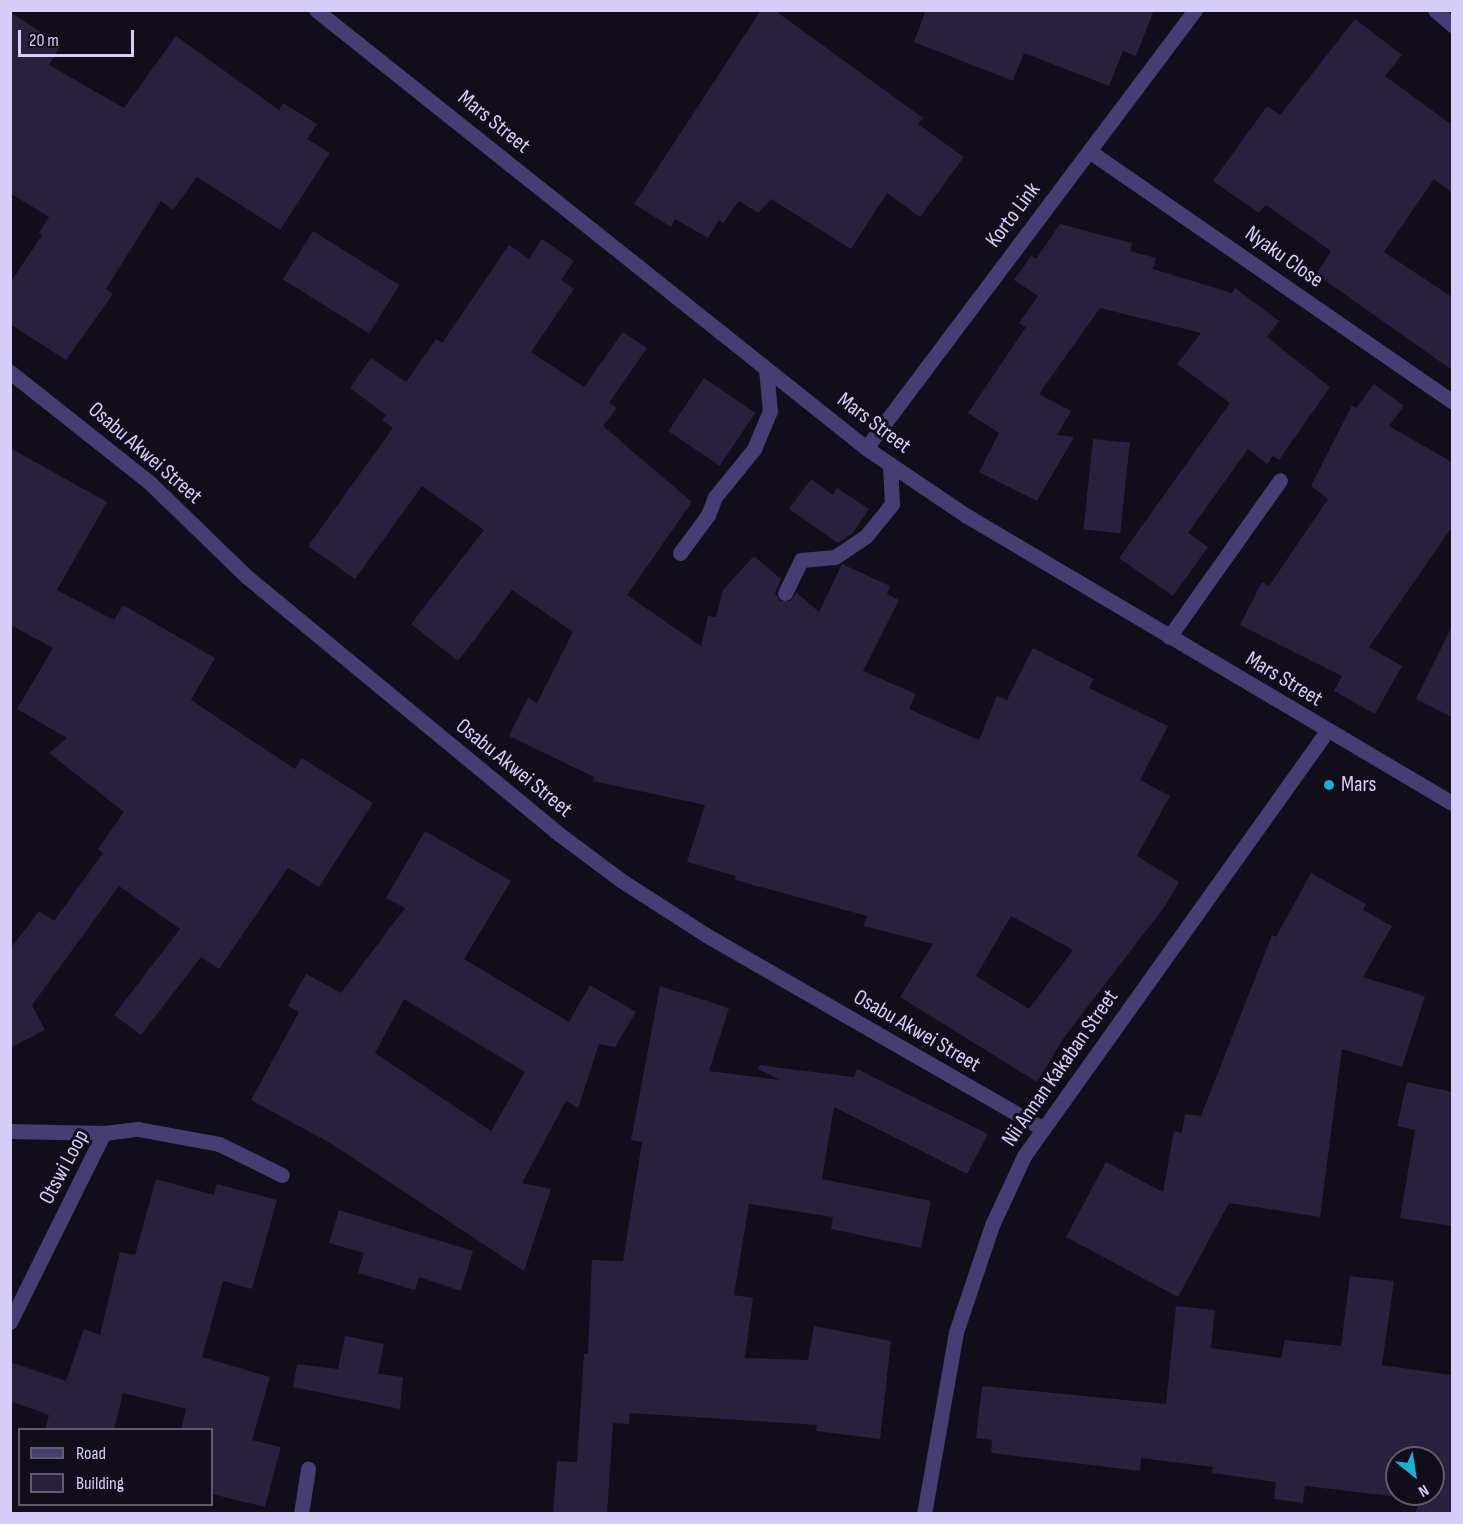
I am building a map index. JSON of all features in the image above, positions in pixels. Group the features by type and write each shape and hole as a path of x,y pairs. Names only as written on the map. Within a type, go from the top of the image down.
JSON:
{"street":[{"name":"Mars Street","path":"316,10 866,448 967,516 1452,803"},
{"name":"Korto Link","path":"866,448 1195,10"},
{"path":"1435,10 1452,25"},
{"name":"Nyaku Close","path":"1089,151 1452,401"},
{"path":"680,553 716,497 754,449 770,411 766,369"},
{"name":"Osabu Akwei Street","path":"10,372 149,482 246,576 555,831 622,881 706,935 1041,1128"},
{"path":"785,593 801,560 835,557 866,536 892,504 890,464"},
{"path":"1169,637 1280,480"},
{"name":"Nii Annan Kakaban Street","path":"924,1514 956,1332 992,1225 1041,1128 1327,731"},
{"name":"Otswi Loop","path":"10,1322 104,1134 138,1129 219,1144 282,1175"},
{"path":"10,1131 104,1134"},
{"path":"301,1514 308,1469"}],"building":[{"path":"761,10 774,10 923,118 918,124 964,157 920,217 887,193 851,249 771,199 758,213 739,201 723,223 719,220 708,238 675,219 671,227 634,204"},
{"path":"926,10 1154,10 1136,56 1123,51 1109,86 1024,53 1013,81 914,42"},
{"path":"10,12 61,45 49,65 124,108 176,36 279,110 283,103 317,124 307,139 330,153 280,230 197,177 173,210 161,201 106,289 113,294 66,360 10,324 10,283 42,235 39,233 49,217 10,193"},
{"path":"1355,19 1402,55 1385,76 1452,125 1452,193 1434,179 1384,252 1452,297 1452,370 1316,274 1331,251 1266,205 1259,213 1213,181 1267,106 1280,115"},
{"path":"1060,224 1132,243 1130,251 1156,258 1153,269 1232,293 1235,288 1279,321 1267,337 1330,387 1279,460 1273,456 1267,464 1248,449 1188,533 1208,547 1173,596 1119,558 1230,403 1177,364 1201,333 1100,308 1039,394 1071,411 1057,435 1074,437 1037,501 979,472 999,433 968,413 1026,327 1019,323 1038,296 1014,280 1031,256 1036,259"},
{"path":"313,231 400,285 369,333 283,279"},
{"path":"542,239 574,261 561,280 574,289 531,352 584,387 623,332 647,348 609,403 617,408 603,426 692,502 627,595 701,646 708,616 716,617 723,590 754,556 781,579 775,593 780,601 790,601 796,592 819,612 842,564 890,586 887,594 899,600 863,671 916,694 909,709 979,740 997,696 1007,700 1033,648 1094,679 1089,688 1168,726 1140,780 1170,796 1137,856 1179,882 1165,906 1065,1036 1037,1082 900,997 933,944 864,926 867,916 735,880 736,876 687,862 705,805 593,781 594,777 509,736 528,698 537,703 573,632 512,590 458,661 411,624 484,530 422,486 355,579 308,546 393,428 382,420 386,415 350,388 371,358 406,382 436,339 442,343 509,245 529,259","holes":["1011,916 1073,950 1029,1009 976,976"]},
{"path":"704,378 755,413 720,466 668,431"},
{"path":"1374,384 1404,406 1389,426 1452,462 1452,527 1369,647 1402,666 1375,714 1334,691 1342,676 1240,625 1262,582 1269,586 1328,499 1311,486 1352,405 1356,408"},
{"path":"1093,439 1130,443 1120,533 1083,530"},
{"path":"10,448 107,502 57,590 114,620 123,605 215,658 191,700 295,769 302,758 373,803 319,887 288,868 219,969 201,957 141,1035 114,1015 180,929 119,886 32,1005 45,1030 10,1048 10,949 39,911 54,921 103,853 98,849 124,812 49,753 67,738 17,709 53,648 10,625"},
{"path":"811,479 833,495 837,488 869,509 853,533 838,543 789,509"},
{"path":"1452,626 1452,717 1416,699"},
{"path":"425,831 511,881 464,959 569,1022 590,985 636,1012 615,1047 599,1044 578,1108 566,1101 522,1183 551,1189 524,1271 332,1144 251,1100 299,1012 288,1006 306,974 341,993 405,908 386,898","holes":["404,999 525,1072 491,1131 375,1053"]},
{"path":"1311,873 1366,904 1363,910 1392,926 1363,977 1425,996 1402,1067 1342,1049 1320,1217 1229,1203 1178,1297 1066,1237 1106,1162 1163,1192 1174,1131 1182,1133 1185,1114 1201,1116 1272,935 1276,937"},
{"path":"660,986 729,1008 709,1071 780,1080 758,1069 759,1065 854,1077 857,1069 988,1134 967,1174 834,1107 822,1179 931,1201 921,1248 831,1229 833,1217 749,1204 734,1295 753,1298 745,1358 808,1360 814,1326 891,1341 880,1439 816,1431 817,1425 630,1413 629,1424 613,1423 607,1514 553,1514 557,1461 577,1462 584,1354 588,1354 592,1260 623,1261 642,1142 631,1140"},
{"path":"1407,1082 1452,1092 1452,1226 1400,1218 1415,1130 1397,1126"},
{"path":"156,1179 214,1195 217,1184 277,1200 252,1289 223,1281 202,1357 270,1377 252,1440 281,1447 265,1507 213,1494 213,1428 181,1428 186,1409 123,1393 114,1428 46,1428 49,1415 10,1401 10,1362 66,1381 84,1329 100,1335 120,1252 135,1255"},
{"path":"339,1210 473,1251 461,1291 419,1277 415,1290 358,1273 364,1253 329,1243"},
{"path":"1350,1276 1394,1281 1382,1365 1452,1375 1452,1514 1415,1514 1418,1506 1445,1506 1445,1446 1385,1446 1385,1495 1305,1486 1303,1503 1274,1499 1276,1482 1212,1473 1213,1467 1141,1458 1140,1471 991,1453 992,1440 976,1438 982,1386 1166,1404 1176,1306 1215,1310 1211,1348 1281,1358 1285,1340 1341,1346"},
{"path":"345,1336 384,1344 378,1374 403,1377 400,1409 293,1387 297,1364 338,1369"}],"place":[{"name":"Mars","path":"1329,785"}]}
